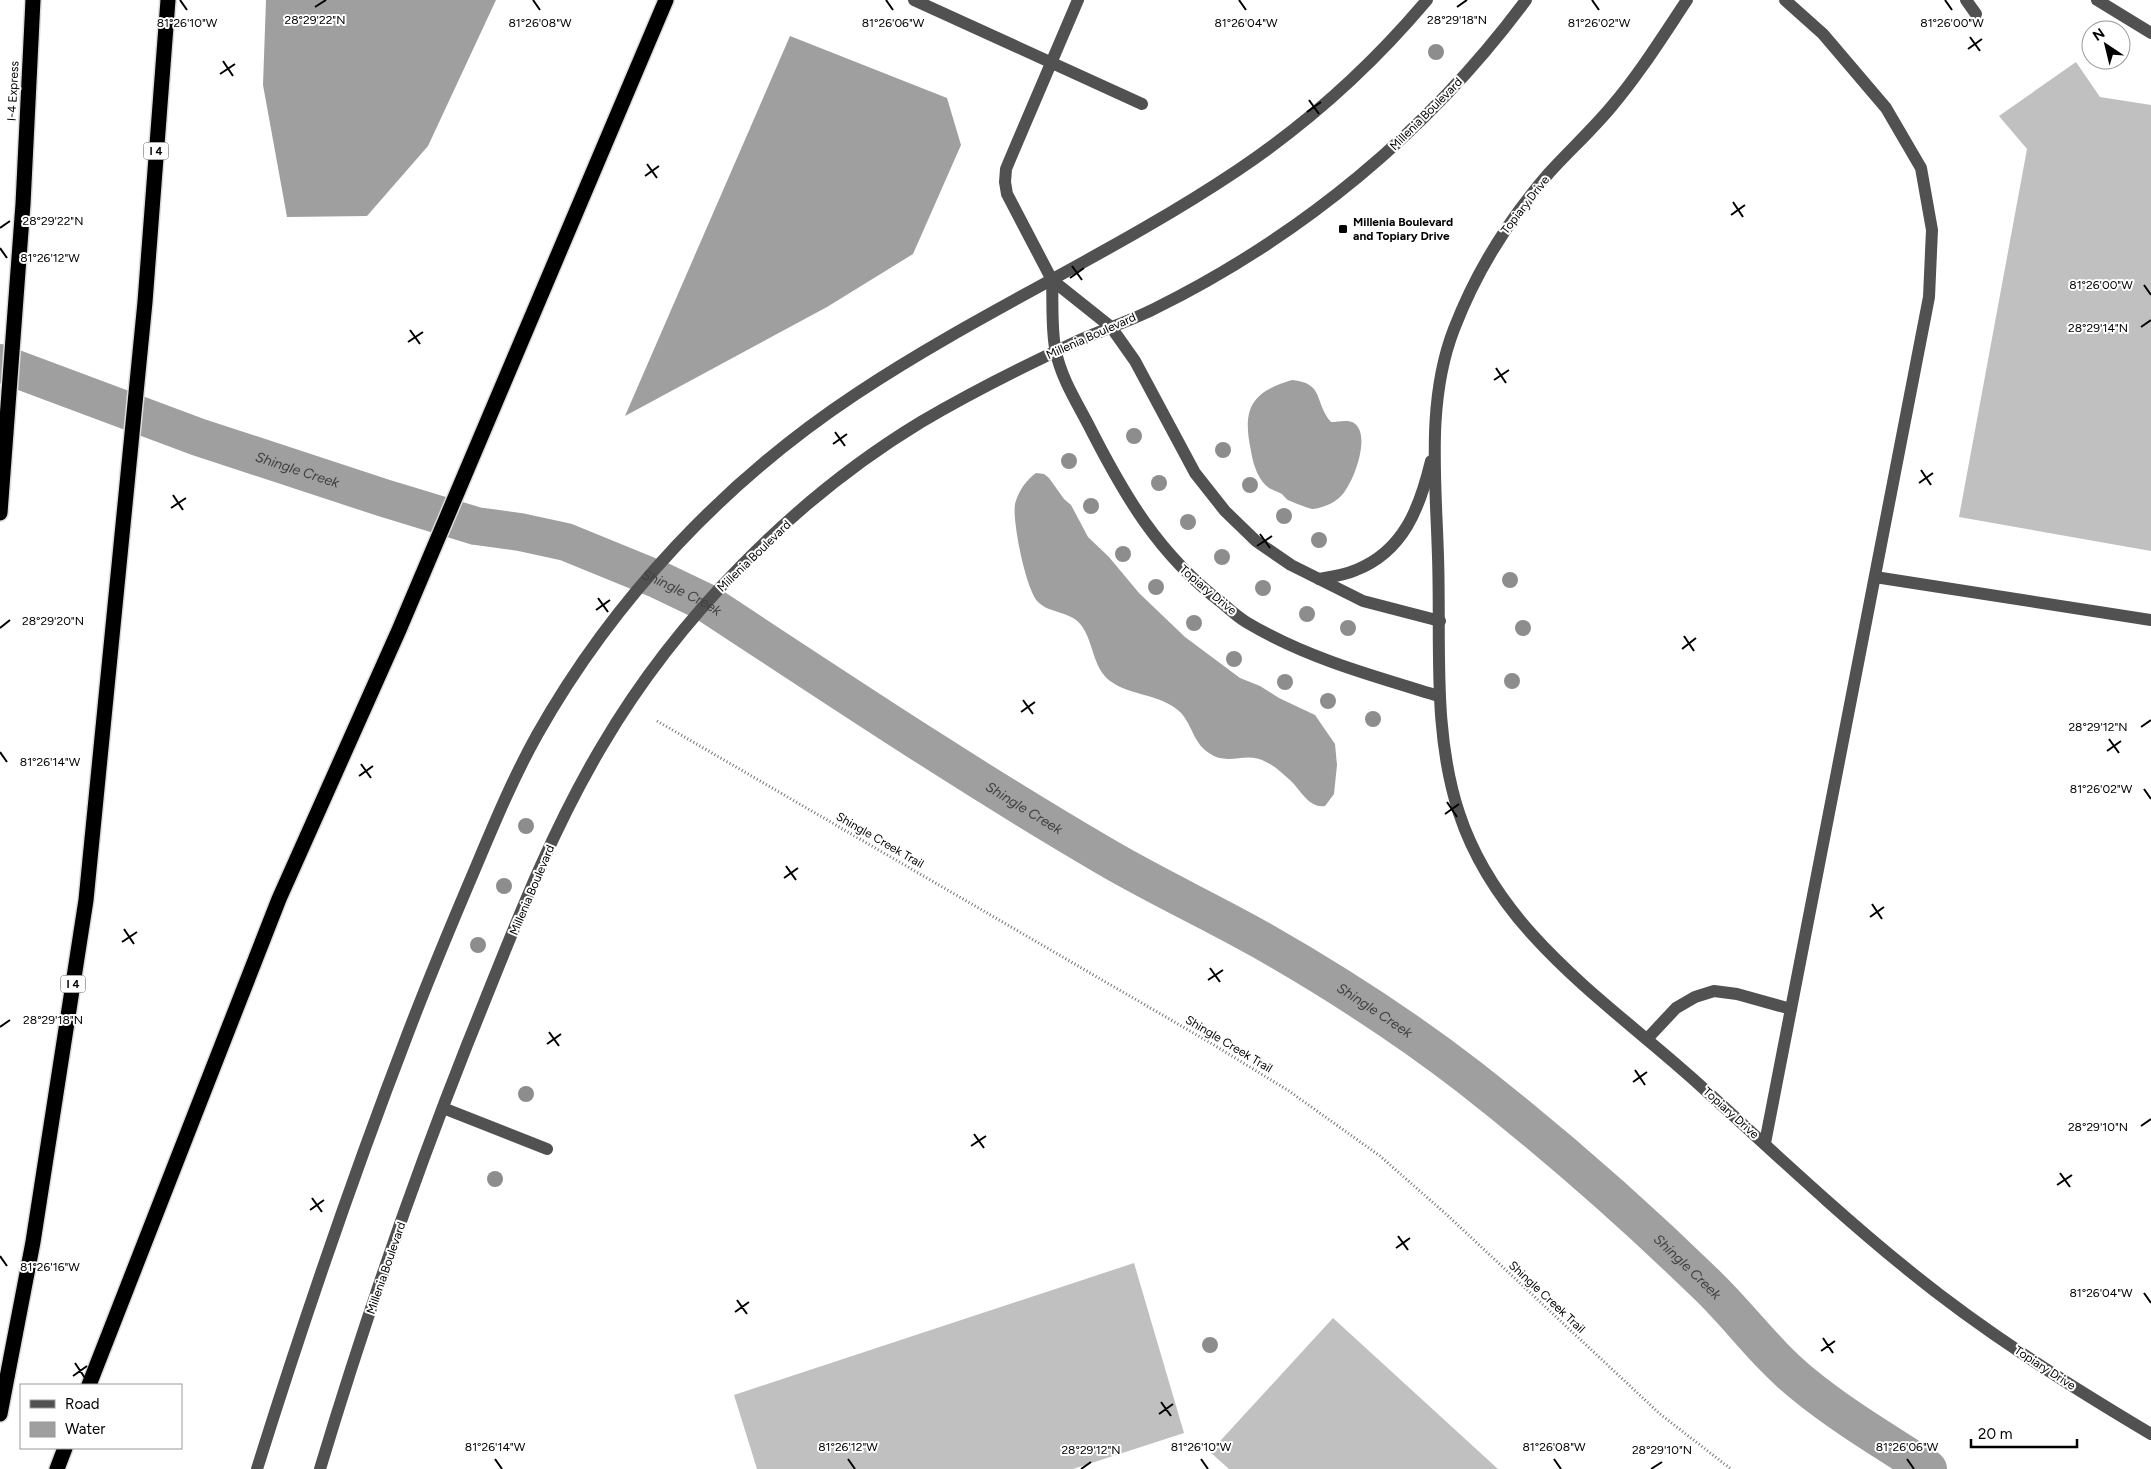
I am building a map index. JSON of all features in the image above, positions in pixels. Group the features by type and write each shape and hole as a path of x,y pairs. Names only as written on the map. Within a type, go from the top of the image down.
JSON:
{"highway":[{"name":"I-4 Express","path":"0,513 23,204 33,0"},
{"name":"I 4","path":"0,1414 33,1242 80,944 121,549 144,302 168,0"},
{"path":"89,1384 279,899 399,630 666,0"},
{"path":"57,1469 65,1449"}],"street":[{"path":"914,0 1142,104"},
{"path":"1078,0 1006,169 1005,182 1012,204 1052,280 1111,327 1135,361 1195,473 1225,512 1256,542 1291,565 1363,601 1440,621"},
{"path":"257,1469 301,1330 350,1190 442,946 522,765 553,709 602,636 646,579 696,525 766,460 852,396 918,355 1202,193 1263,152 1315,112 1340,89 1394,38 1428,0"},
{"name":"Millenia Boulevard","path":"320,1469 373,1306 443,1108 531,889 572,800 604,742 656,667 699,613 750,557 809,503 888,444 956,402 1056,352 1153,309 1249,255 1304,219 1405,137 1452,90 1526,0"},
{"name":"Topiary Drive","path":"1687,0 1613,105 1546,176 1499,238 1472,285 1452,334 1438,385 1435,445 1440,621 1439,696 1444,750 1459,815 1487,875 1520,922 1558,963 1765,1143 1817,1193 1918,1278 2045,1368 2151,1434"},
{"path":"1765,1143 1929,297 1932,230 1921,168 1886,108 1823,34 1785,0"},
{"path":"1966,0 1976,14"},
{"path":"2097,0 2151,33"},
{"path":"1052,280 1056,352"},
{"name":"Topiary Drive","path":"1056,352 1080,408 1111,469 1139,515 1172,558 1202,588 1245,621 1295,648 1354,671 1439,696"},
{"name":"Topiary Drive","path":"1319,580 1356,570 1386,554 1409,526 1424,490 1435,445"},
{"path":"1875,577 2151,620"},
{"path":"1647,1039 1676,1008 1695,997 1714,991 1737,994 1791,1009"},
{"path":"443,1108 547,1150"}],"path":[{"name":"Shingle Creek Trail","path":"657,721 1206,1040 1289,1091 1331,1120 1400,1172 1660,1414 1731,1469"}],"water":[{"path":"266,0 496,0 428,146 367,216 287,217 263,85"},
{"path":"790,36 947,98 961,145 913,254 827,307 625,416"},
{"path":"1292,380 1310,385 1318,395 1322,408 1331,422 1346,421 1354,423 1359,429 1361,438 1359,460 1346,490 1335,501 1313,509 1290,501 1265,485 1255,466 1248,436 1249,413 1253,404 1267,390"},
{"path":"1036,473 1044,474 1049,478 1064,499 1071,505 1088,537 1109,557 1139,593 1185,637 1240,678 1260,686 1279,698 1315,715 1335,744 1337,765 1334,794 1325,806 1314,804 1305,798 1290,780 1266,762 1251,758 1224,759 1209,753 1199,744 1187,721 1171,705 1118,686 1104,675 1096,662 1085,632 1077,620 1048,609 1038,602 1033,595 1025,570 1018,539 1015,513 1015,504 1020,491"}],"building":[{"path":"2076,62 2100,97 2151,105 2151,551 1959,517 2027,149 1999,116"},
{"path":"1134,1263 1184,1433 1073,1469 757,1469 734,1395"},
{"path":"1333,1318 1498,1469 1229,1469 1210,1452"}],"waterway":[{"name":"Shingle Creek","path":"0,363 198,437 384,498 476,526 520,532 566,542 659,580 705,602 901,731 1051,824 1121,865 1288,956 1341,988 1419,1040 1500,1102 1621,1205 1708,1286 1766,1349 1803,1384 1849,1418 1928,1469"}],"place":[{"name":"Millenia Boulevard and Topiary Drive","path":"1343,229"}]}
